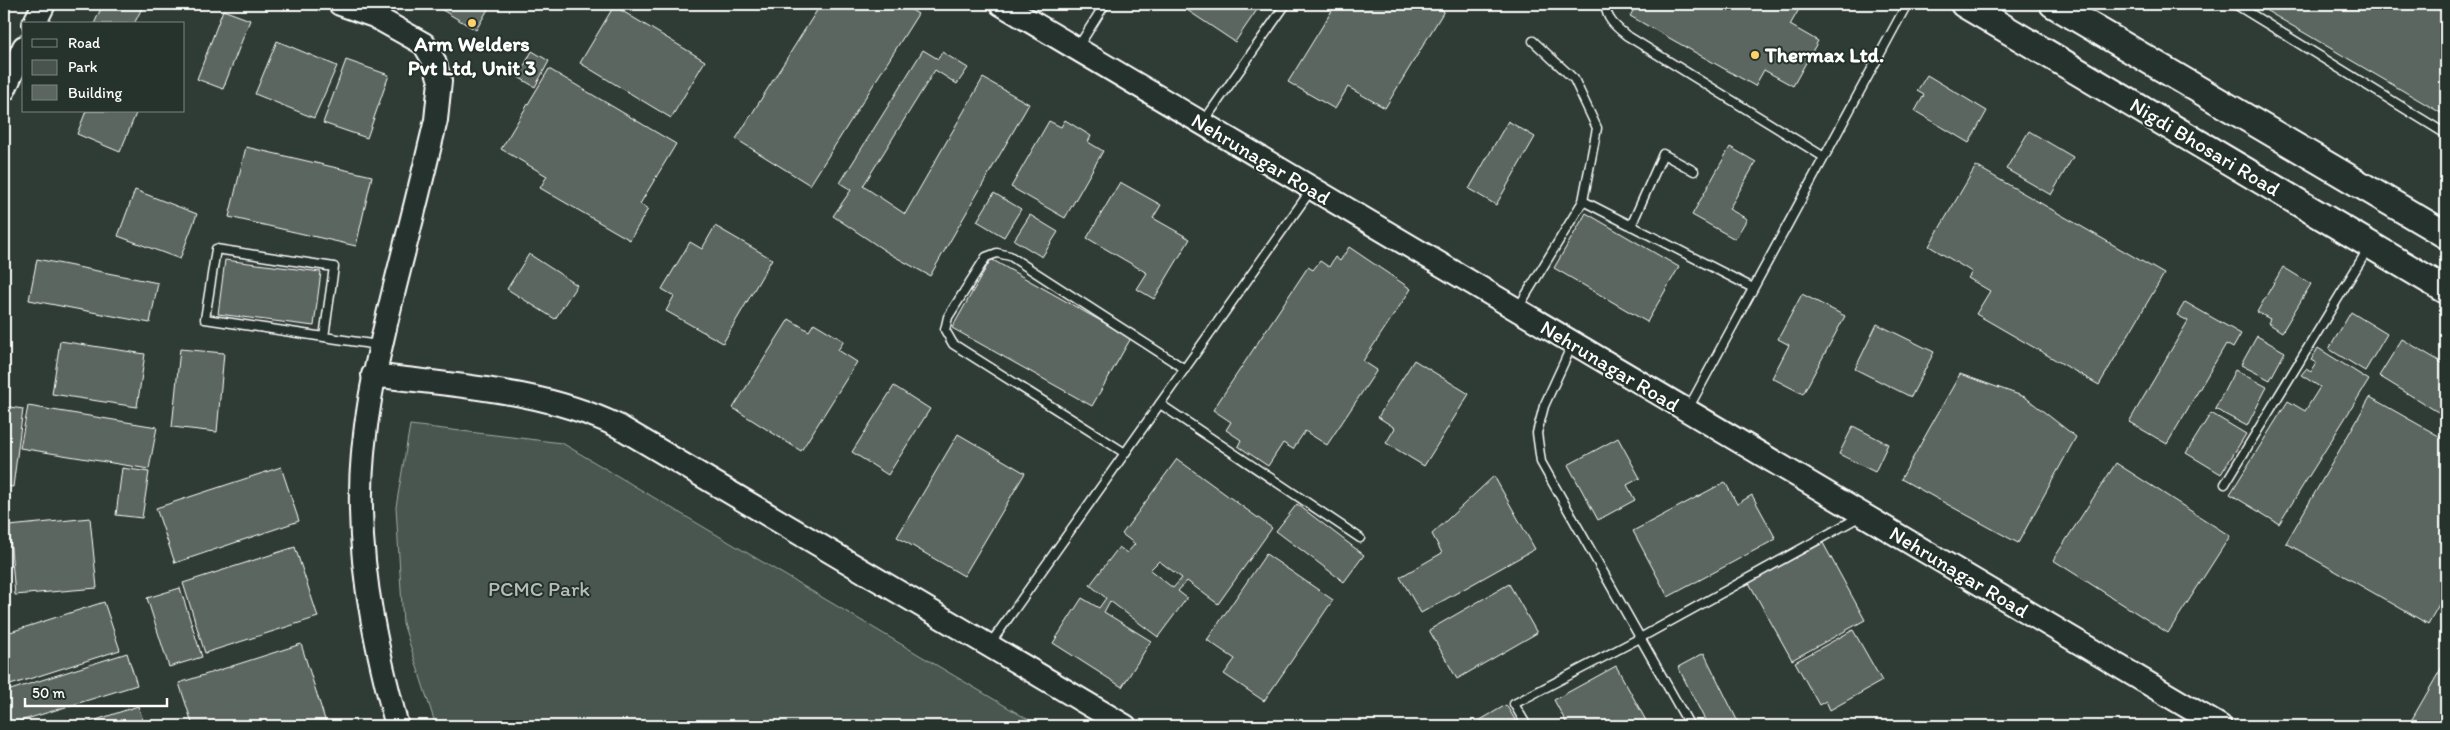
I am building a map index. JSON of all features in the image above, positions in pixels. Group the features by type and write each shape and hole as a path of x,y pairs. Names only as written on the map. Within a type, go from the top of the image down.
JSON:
{"main road":[{"name":"Nigdi Bhosari Road","path":"1964,4 2446,290"},
{"path":"2053,4 2446,235"}],"street":[{"path":"35,22 44,4"},
{"path":"340,4 374,16 424,44 434,61 440,81 436,120 373,375 363,454 361,508 363,563 381,662 397,726"},
{"name":"Nehrunagar Road","path":"1001,4 1312,190 2220,726"},
{"path":"4,90 22,51"},
{"path":"373,375 532,396 593,414 618,426 1125,726"}],"lane":[{"path":"1076,49 1105,4"},
{"path":"1202,124 1286,4"},
{"path":"1606,4 1608,16 1614,26 1824,157"},
{"path":"1687,411 1907,4"},
{"path":"2235,4 2446,134"},
{"path":"1516,310 1583,201 1597,128 1574,79 1533,41"},
{"path":"1631,226 1663,154 1694,171"},
{"path":"989,646 1312,190"},
{"path":"1583,201 1754,288"},
{"path":"2225,484 2371,245"},
{"path":"324,337 334,267 216,249 205,319 380,346"},
{"path":"1125,453 953,344 945,330 948,317 986,257 997,252 1010,256 1185,369"},
{"path":"1572,343 1544,406 1537,433 1542,462 1690,726"},
{"path":"1160,404 1360,538"},
{"path":"1526,726 1514,704 1640,638 1863,515"}],"green space":[{"name":"PCMC Park","path":"410,425 562,443 1039,726 436,726 403,623 396,507"}],"building":[{"path":"103,4 144,4 135,22 95,22"},
{"name":"Arm Welders Pvt Ltd, Unit 3","path":"432,4 491,4 476,30"},
{"path":"821,4 902,4 918,14 810,185 736,139"},
{"path":"1178,4 1261,4 1235,42"},
{"path":"1336,4 1431,4 1444,11 1385,108 1348,87 1335,109 1288,82"},
{"name":"Thermax Ltd.","path":"1637,4 1802,4 1790,25 1818,41 1793,86 1764,70 1755,86 1630,16"},
{"path":"2255,4 2446,4 2446,116"},
{"path":"614,6 705,61 671,118 580,63"},
{"path":"223,10 250,20 223,89 197,79"},
{"path":"277,41 337,66 314,118 255,94"},
{"path":"923,50 938,59 942,52 968,68 957,84 935,70 863,186 905,214 983,78 1029,104 930,276 890,254 833,216 851,190 840,183"},
{"path":"532,51 549,61 535,87 518,77"},
{"path":"346,60 389,75 367,138 323,123"},
{"path":"549,69 676,144 640,204 648,209 630,240 540,188 547,176 501,149"},
{"path":"1927,75 1987,111 1969,143 1915,111 1924,95 1917,91"},
{"path":"86,112 137,112 120,152 77,134"},
{"path":"1065,120 1091,136 1088,142 1103,151 1065,218 1011,187 1049,121 1061,127"},
{"path":"1508,121 1535,137 1496,205 1469,189"},
{"path":"2029,131 2073,157 2051,195 2006,169"},
{"path":"246,147 372,176 356,246 229,217"},
{"path":"1730,147 1756,162 1729,209 1747,219 1735,239 1692,215"},
{"path":"1976,166 2164,274 2099,385 1976,314 1990,291 1968,278 1972,272 1929,246"},
{"path":"1120,182 1161,205 1153,218 1190,239 1154,299 1137,289 1147,273 1087,238"},
{"path":"135,190 197,214 180,259 118,236"},
{"path":"994,193 1021,209 1004,237 977,221"},
{"path":"1586,213 1679,267 1647,322 1554,268"},
{"path":"1030,215 1058,232 1042,257 1014,240"},
{"path":"715,226 772,259 723,343 666,311 674,296 662,289 690,242 702,249"},
{"path":"1349,247 1411,289 1363,361 1377,370 1327,445 1305,431 1293,449 1283,443 1268,466 1238,446 1241,440 1226,430 1231,422 1213,410 1308,267 1313,270 1320,261 1329,267 1335,257 1340,261"},
{"path":"529,254 577,285 555,319 507,289"},
{"path":"37,259 158,283 150,323 29,300"},
{"path":"991,259 1131,338 1092,406 952,328"},
{"path":"225,260 321,272 314,326 218,314"},
{"path":"2283,267 2311,284 2282,332 2268,323 2270,319 2257,312"},
{"path":"1802,294 1845,316 1803,394 1772,378 1789,345 1778,339"},
{"path":"2185,302 2241,334 2233,348 2226,344 2167,444 2129,422 2188,321 2177,315"},
{"path":"2351,312 2387,334 2365,371 2329,349"},
{"path":"789,319 809,331 814,323 844,341 838,350 857,362 801,451 733,408"},
{"path":"1877,324 1934,352 1911,397 1855,369"},
{"path":"2257,336 2285,352 2270,380 2241,365"},
{"path":"2402,339 2446,365 2446,417 2379,376"},
{"path":"60,341 145,354 137,407 52,394"},
{"path":"2318,348 2369,380 2279,524 2230,494 2288,401 2305,411 2320,387 2301,375 2306,369 2311,372 2316,363 2311,360"},
{"path":"180,349 224,353 217,432 172,427"},
{"path":"1414,360 1469,394 1424,466 1386,443 1395,428 1378,417"},
{"path":"2235,370 2267,387 2247,426 2215,409"},
{"path":"1960,374 2025,397 2076,437 2018,543 1901,479"},
{"path":"894,386 930,409 888,475 852,452"},
{"path":"2370,397 2446,440 2446,592 2428,624 2286,543"},
{"path":"4,406 23,409 13,487 4,486"},
{"path":"28,406 157,427 149,469 20,448"},
{"path":"2211,413 2246,434 2221,474 2186,453"},
{"path":"1853,426 1888,444 1875,472 1839,454"},
{"path":"958,434 1025,473 964,576 897,537"},
{"path":"1618,438 1640,478 1627,485 1635,500 1598,520 1568,465"},
{"path":"1177,459 1272,528 1218,604 1187,581 1178,591 1187,598 1158,637 1110,601 1104,612 1151,641 1122,687 1053,643 1082,598 1099,608 1106,598 1090,585 1119,547 1127,553 1135,544 1122,534","holes":["1159,561 1182,578 1173,588 1150,570"]},
{"path":"2116,463 2230,536 2168,633 2053,560"},
{"path":"281,467 299,521 175,563 156,508"},
{"path":"122,468 149,472 142,518 116,515"},
{"path":"1494,476 1535,549 1421,613 1400,577 1442,553 1432,534"},
{"path":"1725,482 1737,504 1752,495 1776,539 1668,597 1633,531"},
{"path":"1297,504 1364,555 1344,582 1276,531"},
{"path":"90,518 97,588 15,595 9,526"},
{"path":"1823,543 1865,620 1792,660 1749,583"},
{"path":"295,547 318,617 205,653 183,583"},
{"path":"1266,554 1333,600 1264,701 1224,674 1235,659 1207,640"},
{"path":"1509,584 1537,633 1457,679 1429,630"},
{"path":"180,588 202,657 169,667 147,598"},
{"path":"104,602 120,650 4,687 4,634"},
{"path":"1853,630 1882,681 1830,710 1826,701 1819,705 1795,662"},
{"path":"301,644 327,726 193,726 179,683"},
{"path":"127,653 137,685 4,726 4,692"},
{"path":"1704,653 1740,726 1708,726 1678,667"},
{"path":"2446,660 2446,726 2408,726"},
{"path":"1616,666 1649,726 1568,726 1554,700"},
{"path":"1506,705 1519,726 1470,726"},
{"path":"138,706 145,726 78,726"}],"place":[{"name":"Arm Welders Pvt Ltd, Unit 3","path":"472,23"},
{"name":"Thermax Ltd.","path":"1755,55"}]}
